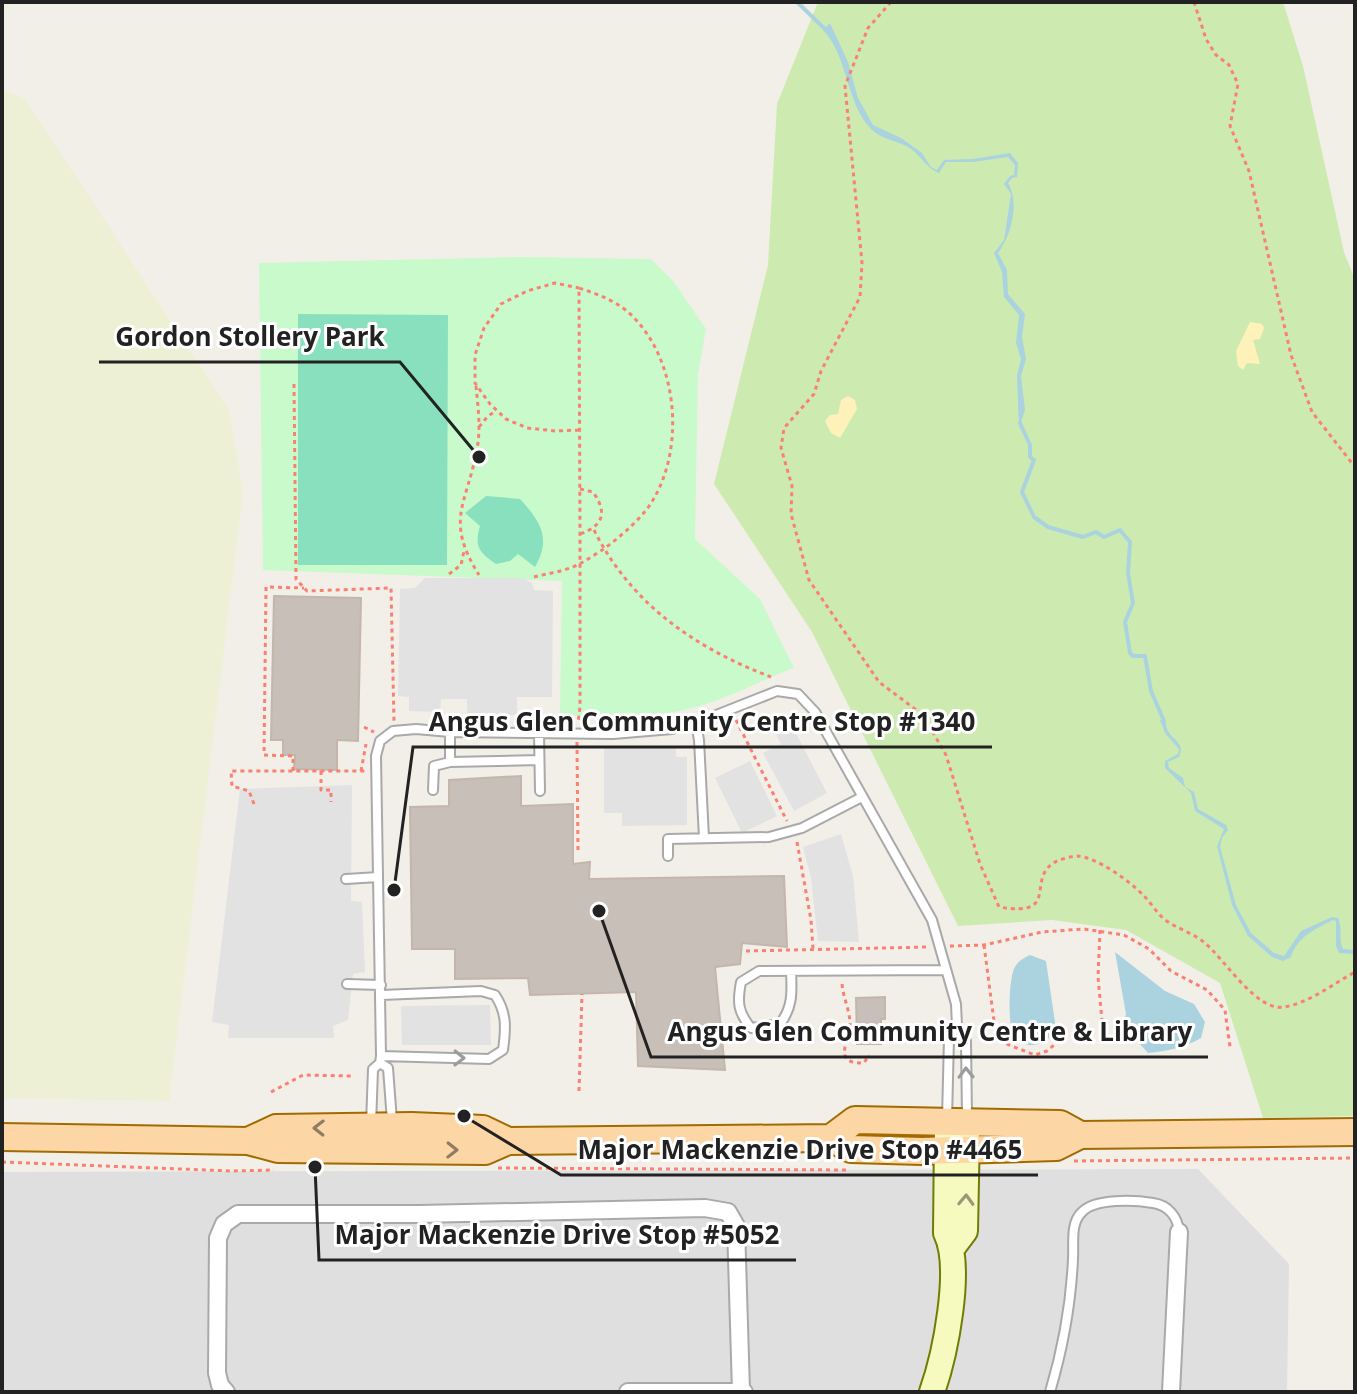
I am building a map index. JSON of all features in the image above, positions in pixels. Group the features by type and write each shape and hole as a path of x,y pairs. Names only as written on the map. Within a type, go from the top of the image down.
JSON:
{"main road":[{"path":"831,1138 855,1120 1060,1124 1080,1135"},
{"path":"2,1137 248,1141 276,1128 382,1138 483,1129 508,1141 831,1138 851,1149 958,1149 1056,1147 1080,1135 1355,1132"}],"street":[{"path":"932,1392 941,1365 951,1301 953,1247 946,1233 958,1149 957,1122"},
{"path":"226,1392 220,1385 217,1373 218,1238 224,1224 238,1214 705,1208 728,1212 736,1226 742,1392 628,1392"},
{"path":"1171,1392 1179,1232"}],"lane":[{"path":"382,1138 373,1069 380,1060 376,756 380,741 393,731 416,729 613,734 672,729 696,723 777,691 798,694 815,712 932,920 956,1004 957,1026 966,1041 957,1122"},
{"path":"696,723 704,838"},
{"path":"450,732 450,762"},
{"path":"539,733 540,791"},
{"path":"433,790 434,766 450,762 539,760"},
{"path":"668,856 668,839 769,837 802,828 862,797"},
{"path":"346,879 378,877"},
{"path":"791,971 792,997 788,1013 780,1024 751,1028 740,1014 737,1002 741,982 759,971 946,970"},
{"path":"347,984 381,990 481,991 495,995 505,1010 503,1050 489,1059 380,1060"},
{"path":"957,1026 949,1038 957,1122"},
{"path":"380,1060 388,1068 382,1138"},
{"path":"1050,1392 1064,1335 1077,1218 1089,1207 1098,1204 1150,1202 1169,1210 1176,1218 1179,1232"}],"path":[{"path":"891,2 868,28 845,86 862,263 860,297 821,371 814,394 790,419 781,438 792,486 791,514 809,580 879,682 923,715 946,755 980,864 999,907 1034,906 1041,897 1042,875 1048,866 1077,856 1118,874 1142,893 1164,919 1205,942 1265,1004 1282,1008 1312,997 1355,972"},
{"path":"1194,2 1206,39 1216,55 1229,65 1238,84 1230,126 1249,171 1291,355 1312,412 1355,467"},
{"path":"449,574 461,565 464,551 459,516 477,449 479,427 475,355 484,328 501,304 527,291 555,283 605,297 628,312 647,333 663,367 671,397 674,435 664,479 647,509 622,534 580,564 534,577"},
{"path":"578,851 579,288"},
{"path":"475,383 506,419 527,428 580,430"},
{"path":"294,384 296,579 307,591 391,588 393,731"},
{"path":"479,427 497,411"},
{"path":"580,489 593,492 601,503 602,517 594,530 580,534"},
{"path":"594,530 603,548 633,589 676,628 731,661 771,677"},
{"path":"464,551 479,575"},
{"path":"293,771 293,756 264,755 266,587 304,588"},
{"path":"364,727 374,732"},
{"path":"254,804 249,791 232,786 231,771 377,771"},
{"path":"321,771 321,790 331,790 331,802"},
{"path":"746,951 984,945 1042,932 1100,930 1124,935 1149,949 1171,971 1207,990 1225,1010 1230,1047"},
{"path":"1100,930 1098,958 1102,1021"},
{"path":"984,945 995,1029 1004,1043 1035,1055 1047,1051 1061,1039 1063,1028"},
{"path":"842,984 851,1027 843,1051 854,1063 864,1063 869,1055"},
{"path":"579,1091 582,994"},
{"path":"271,1092 303,1075 352,1076"},
{"path":"1065,1161 1355,1158"}],"shaded area":[{"path":"425,578 523,578 532,583 534,590 553,591 552,697 517,697 517,715 467,714 467,699 441,699 440,712 409,711 409,697 398,696 400,589 415,588"},
{"path":"788,718 827,793 794,811 763,753 781,744 772,726"},
{"path":"604,747 676,747 676,757 687,757 687,825 622,826 622,813 604,813"},
{"path":"750,761 777,816 742,833 715,778"},
{"path":"352,785 351,901 362,902 365,972 353,974 348,1020 333,1026 334,1038 228,1038 229,1025 212,1022 240,789"},
{"path":"841,834 853,876 859,942 818,941 811,878 803,847"},
{"path":"490,1005 491,1045 402,1045 401,1006"},
{"path":"1198,1169 1289,1264 1287,1392 2,1392 2,1172"}],"green space":[{"path":"818,2 1283,2 1303,66 1344,252 1355,280 1355,1116 1263,1118 1220,983 1126,930 1052,920 958,926 812,632 714,484 768,265 777,104"},
{"path":"2,89 25,99 229,410 243,492 169,1101 2,1098"},
{"path":"519,257 651,259 674,282 706,329 698,374 695,539 760,599 794,668 721,699 679,711 628,717 560,715 562,581 263,570 259,263"},
{"path":"298,314 448,315 447,565 298,565"},
{"path":"486,496 520,499 533,515 543,539 535,567 518,554 510,561 496,564 482,552 478,544 480,526 465,513"}],"sand":[{"path":"1250,322 1262,324 1264,328 1260,339 1253,340 1260,364 1247,363 1243,370 1238,366 1236,351"},
{"path":"848,396 855,400 857,409 840,438 831,433 825,421 830,415 838,414 841,400"}],"water":[{"path":"830,23 848,62 858,98 873,125 901,138 922,153 931,167 937,170 944,160 1010,153 1018,163 1017,177 1008,183 1012,191 1014,209 1012,219 1007,238 998,253 1007,270 1008,294 1025,314 1022,337 1026,359 1021,376 1025,410 1019,429 1017,375 1021,359 1016,343 1019,315 1004,297 1002,272 994,253 1004,240 1011,194 1004,184 1014,175 1015,165 1008,157 946,162 939,173 931,168 911,149 872,130 857,107 838,53 823,30"},
{"path":"1165,719 1167,730 1181,748 1179,757 1168,762 1169,768 1183,778 1185,787 1194,792 1198,809 1226,825 1228,830 1220,847 1236,905 1251,933 1274,953 1284,956 1301,931 1332,917 1338,918 1343,949 1355,950 1355,954 1339,953 1336,921 1333,920 1308,934 1291,957 1283,961 1272,957 1248,936 1232,905 1217,846 1224,829 1195,811 1191,793 1165,768 1165,761 1178,754 1179,749 1165,733 1160,720"},
{"path":"1115,952 1165,991 1194,1004 1205,1022 1201,1038 1175,1048 1148,1053 1123,1025 1126,1014"},
{"path":"1030,955 1046,961 1056,1029 1047,1040 1034,1045 1021,1042 1016,1037 1010,1017 1013,972 1018,963"}],"building":[{"path":"274,596 361,598 358,741 337,740 337,770 294,769 295,755 283,755 283,740 271,740"},
{"path":"521,776 521,806 573,804 573,864 590,862 589,879 784,876 787,947 742,943 740,964 715,967 725,1070 638,1066 636,992 530,995 528,978 455,979 455,949 412,949 410,807 449,806 449,780"},
{"path":"885,997 881,1044 857,1044 856,998"}],"waterway":[{"path":"797,2 827,31"},
{"path":"1020,423 1030,445 1030,457 1034,460 1022,492 1034,517 1048,527 1083,537 1096,532 1104,537 1120,530 1130,542 1128,573 1133,603 1125,622 1130,653 1145,656 1151,691 1164,721"}],"place":[{"name":"Gordon Stollery Park","path":"479,457"},
{"name":"Angus Glen Community Centre Stop #1340","path":"394,890"},
{"name":"Angus Glen Community Centre & Library","path":"599,911"},
{"name":"Major Mackenzie Drive Stop #4465","path":"464,1116"},
{"name":"Major Mackenzie Drive Stop #5052","path":"315,1167"}]}
